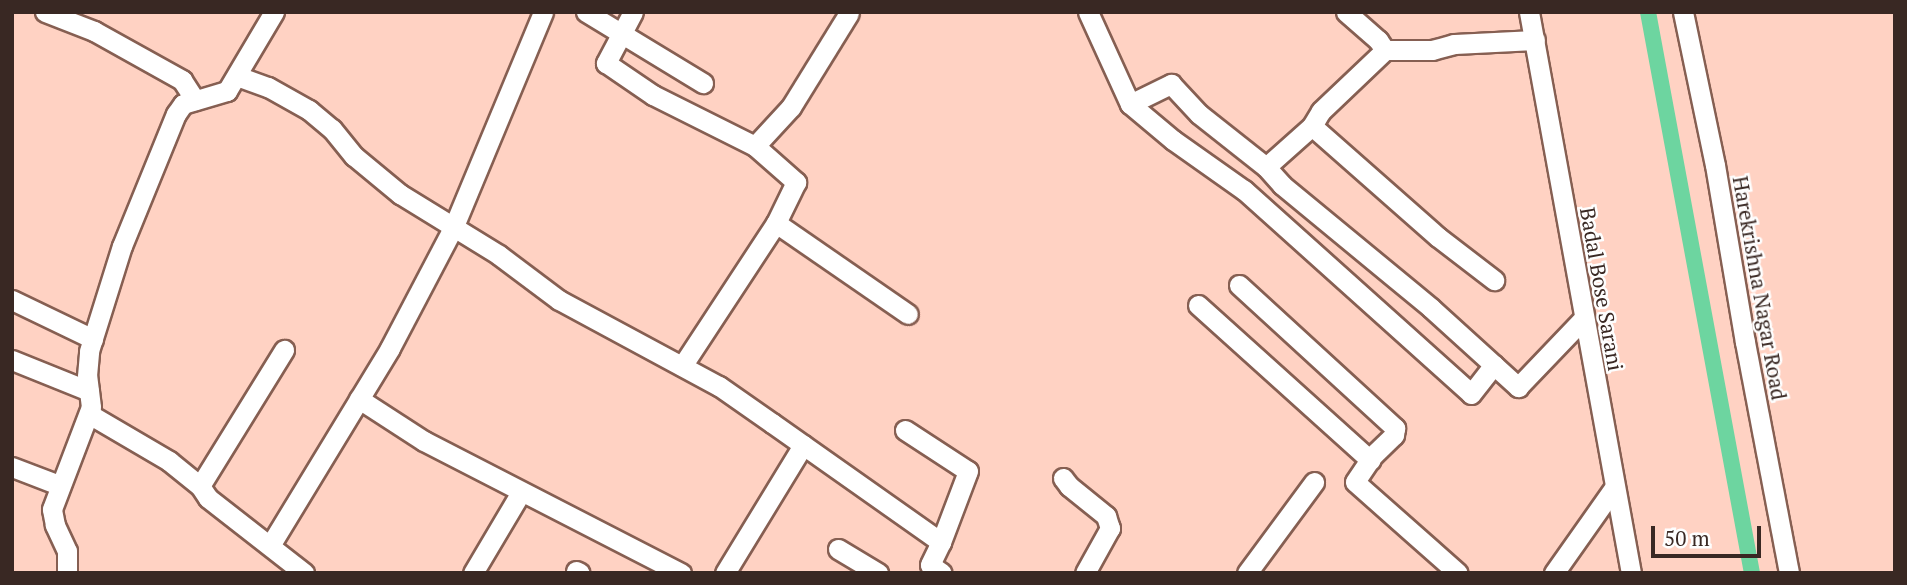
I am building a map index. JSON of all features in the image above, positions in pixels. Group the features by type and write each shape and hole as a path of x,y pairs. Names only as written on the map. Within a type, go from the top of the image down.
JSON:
{"street":[{"path":"45,12 94,31 182,80 195,100"},
{"path":"67,573 67,551 52,517 59,485 89,414 88,361 122,246 176,114 183,104 223,94 237,76 274,12"},
{"path":"271,544 359,399 454,226 543,12"},
{"path":"586,12 703,83"},
{"path":"633,12 606,63 653,95 755,146 796,182 776,223 682,366"},
{"path":"1088,12 1129,104 1244,191 1471,394 1494,365"},
{"path":"1346,12 1378,40 1385,50"},
{"name":"Badal Bose Sarani","path":"1529,12 1631,573"},
{"name":"Harekrishna Nagar Road","path":"1683,12 1715,165 1789,573"},
{"path":"755,146 791,107 849,13"},
{"path":"1266,167 1312,126 1321,111 1385,50 1432,50 1454,44 1535,40"},
{"path":"237,76 268,87 309,110 332,129 354,156 400,194 454,226 559,300 719,386 941,542"},
{"path":"1129,104 1171,84 1199,114 1266,167 1282,185 1518,387 1584,318"},
{"path":"1312,126 1438,237 1493,280"},
{"path":"776,223 908,314"},
{"path":"1239,285 1395,428 1394,435 1370,460 1355,482 1458,573"},
{"path":"12,300 93,339"},
{"path":"1198,305 1370,460"},
{"path":"200,486 284,350"},
{"path":"12,360 89,391"},
{"path":"359,399 424,441 681,573"},
{"path":"89,414 169,461 200,486 208,498 271,544 304,573"},
{"path":"905,430 968,471 930,565 942,573"},
{"path":"726,573 803,445"},
{"path":"12,467 59,485"},
{"path":"1063,478 1106,516 1110,528 1085,573"},
{"path":"1247,573 1314,482"},
{"path":"1555,573 1614,488"},
{"path":"473,573 521,492"},
{"path":"838,549 878,573"}],"waterway":[{"path":"1648,12 1752,573"}]}
